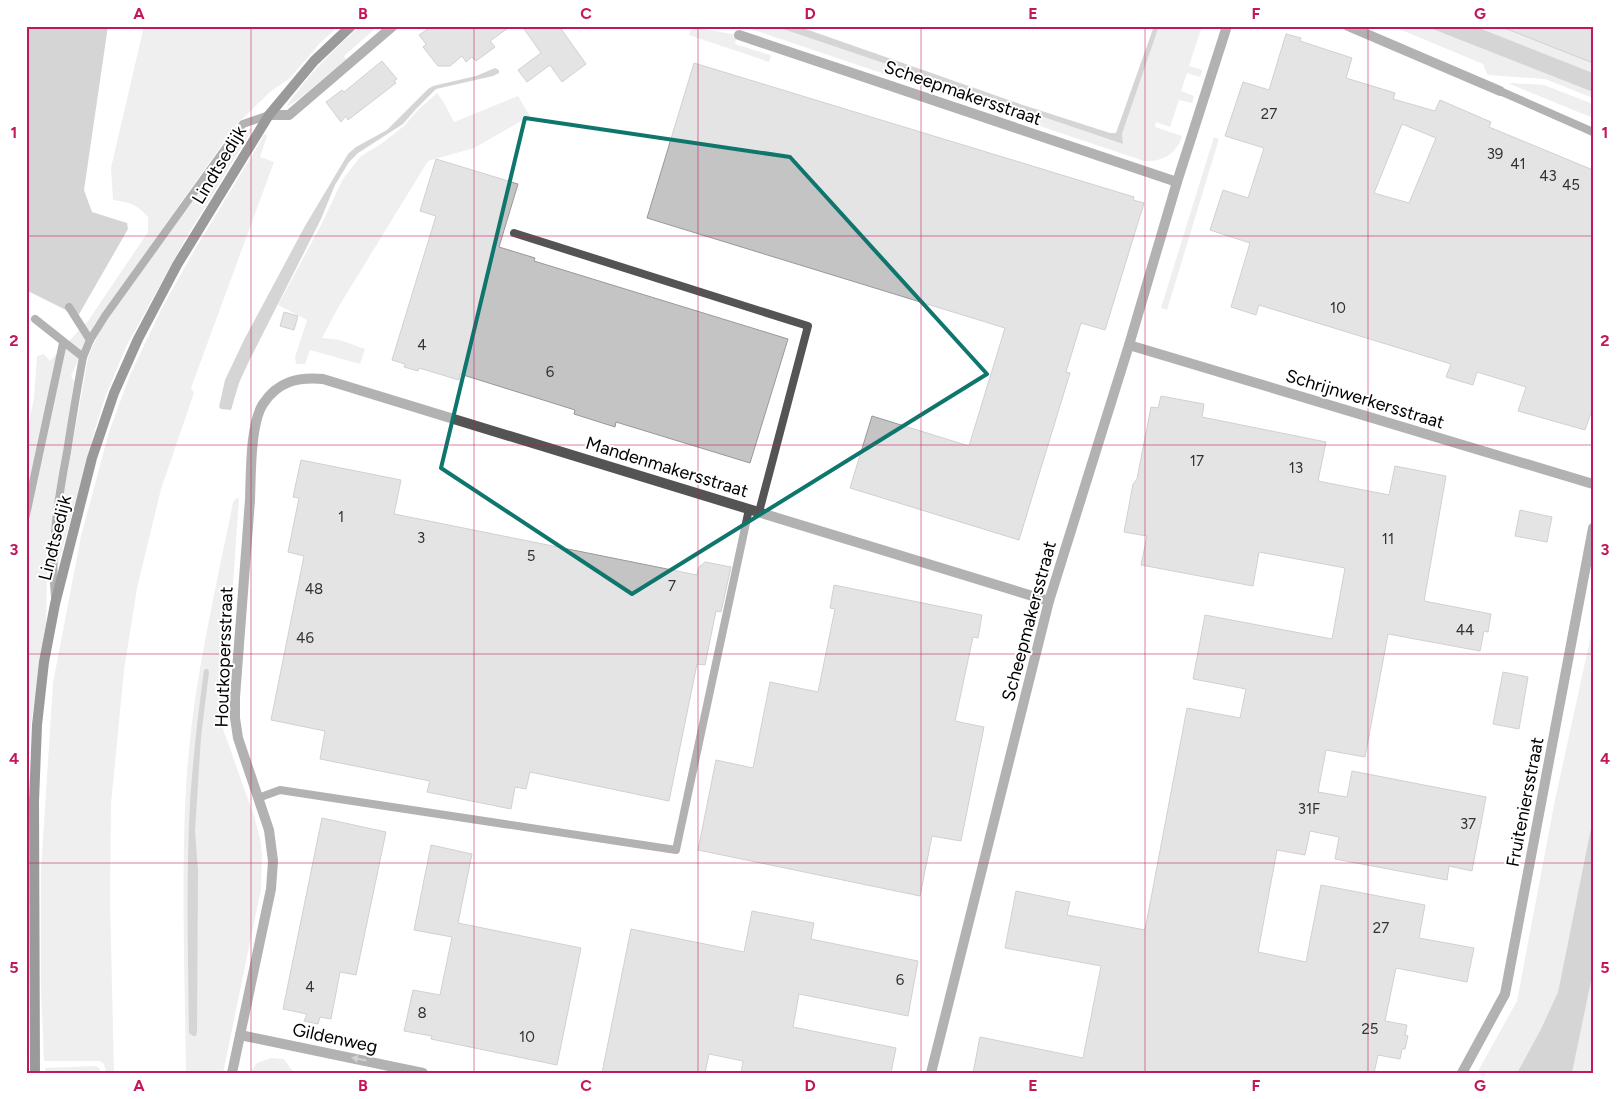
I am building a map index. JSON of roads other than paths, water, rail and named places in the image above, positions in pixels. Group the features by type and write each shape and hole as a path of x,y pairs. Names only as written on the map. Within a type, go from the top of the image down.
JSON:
{"street":[{"name":"Lindtsedijk","path":"35,1073 34,914 37,725 44,662 55,604 92,458 114,393 138,339 177,265 269,115 314,61 351,26"},
{"name":"Lindtsedijk","path":"269,115 289,115 392,26"},
{"name":"Scheepmakersstraat","path":"931,1073 1049,601 1129,345 1177,182 1227,26"},
{"path":"1348,26 1500,91"},
{"name":"Scheepmakersstraat","path":"739,35 1177,182"},
{"name":"Schrijnwerkersstraat","path":"1129,345 1593,484"},
{"name":"Mandenmakersstraat","path":"276,389 288,382 304,378 323,379 1049,601"},
{"name":"Houtkopersstraat","path":"232,1073 271,889 273,861 269,830 238,738 235,718 235,697 255,428 258,414 264,403 276,389"},
{"name":"Fruiteniersstraat","path":"1462,1073 1505,994 1593,528"},
{"name":"Gildenweg","path":"240,1035 424,1073"}],"lane":[{"path":"1500,91 1593,132"},
{"path":"55,604 53,578 54,538 58,499 83,357 90,340 105,316 243,124 269,115"},
{"path":"258,798 280,790 676,850 754,510 808,326 514,233"},
{"path":"69,307 90,340"},
{"path":"35,319 83,357"},
{"path":"26,515 63,343"}]}
